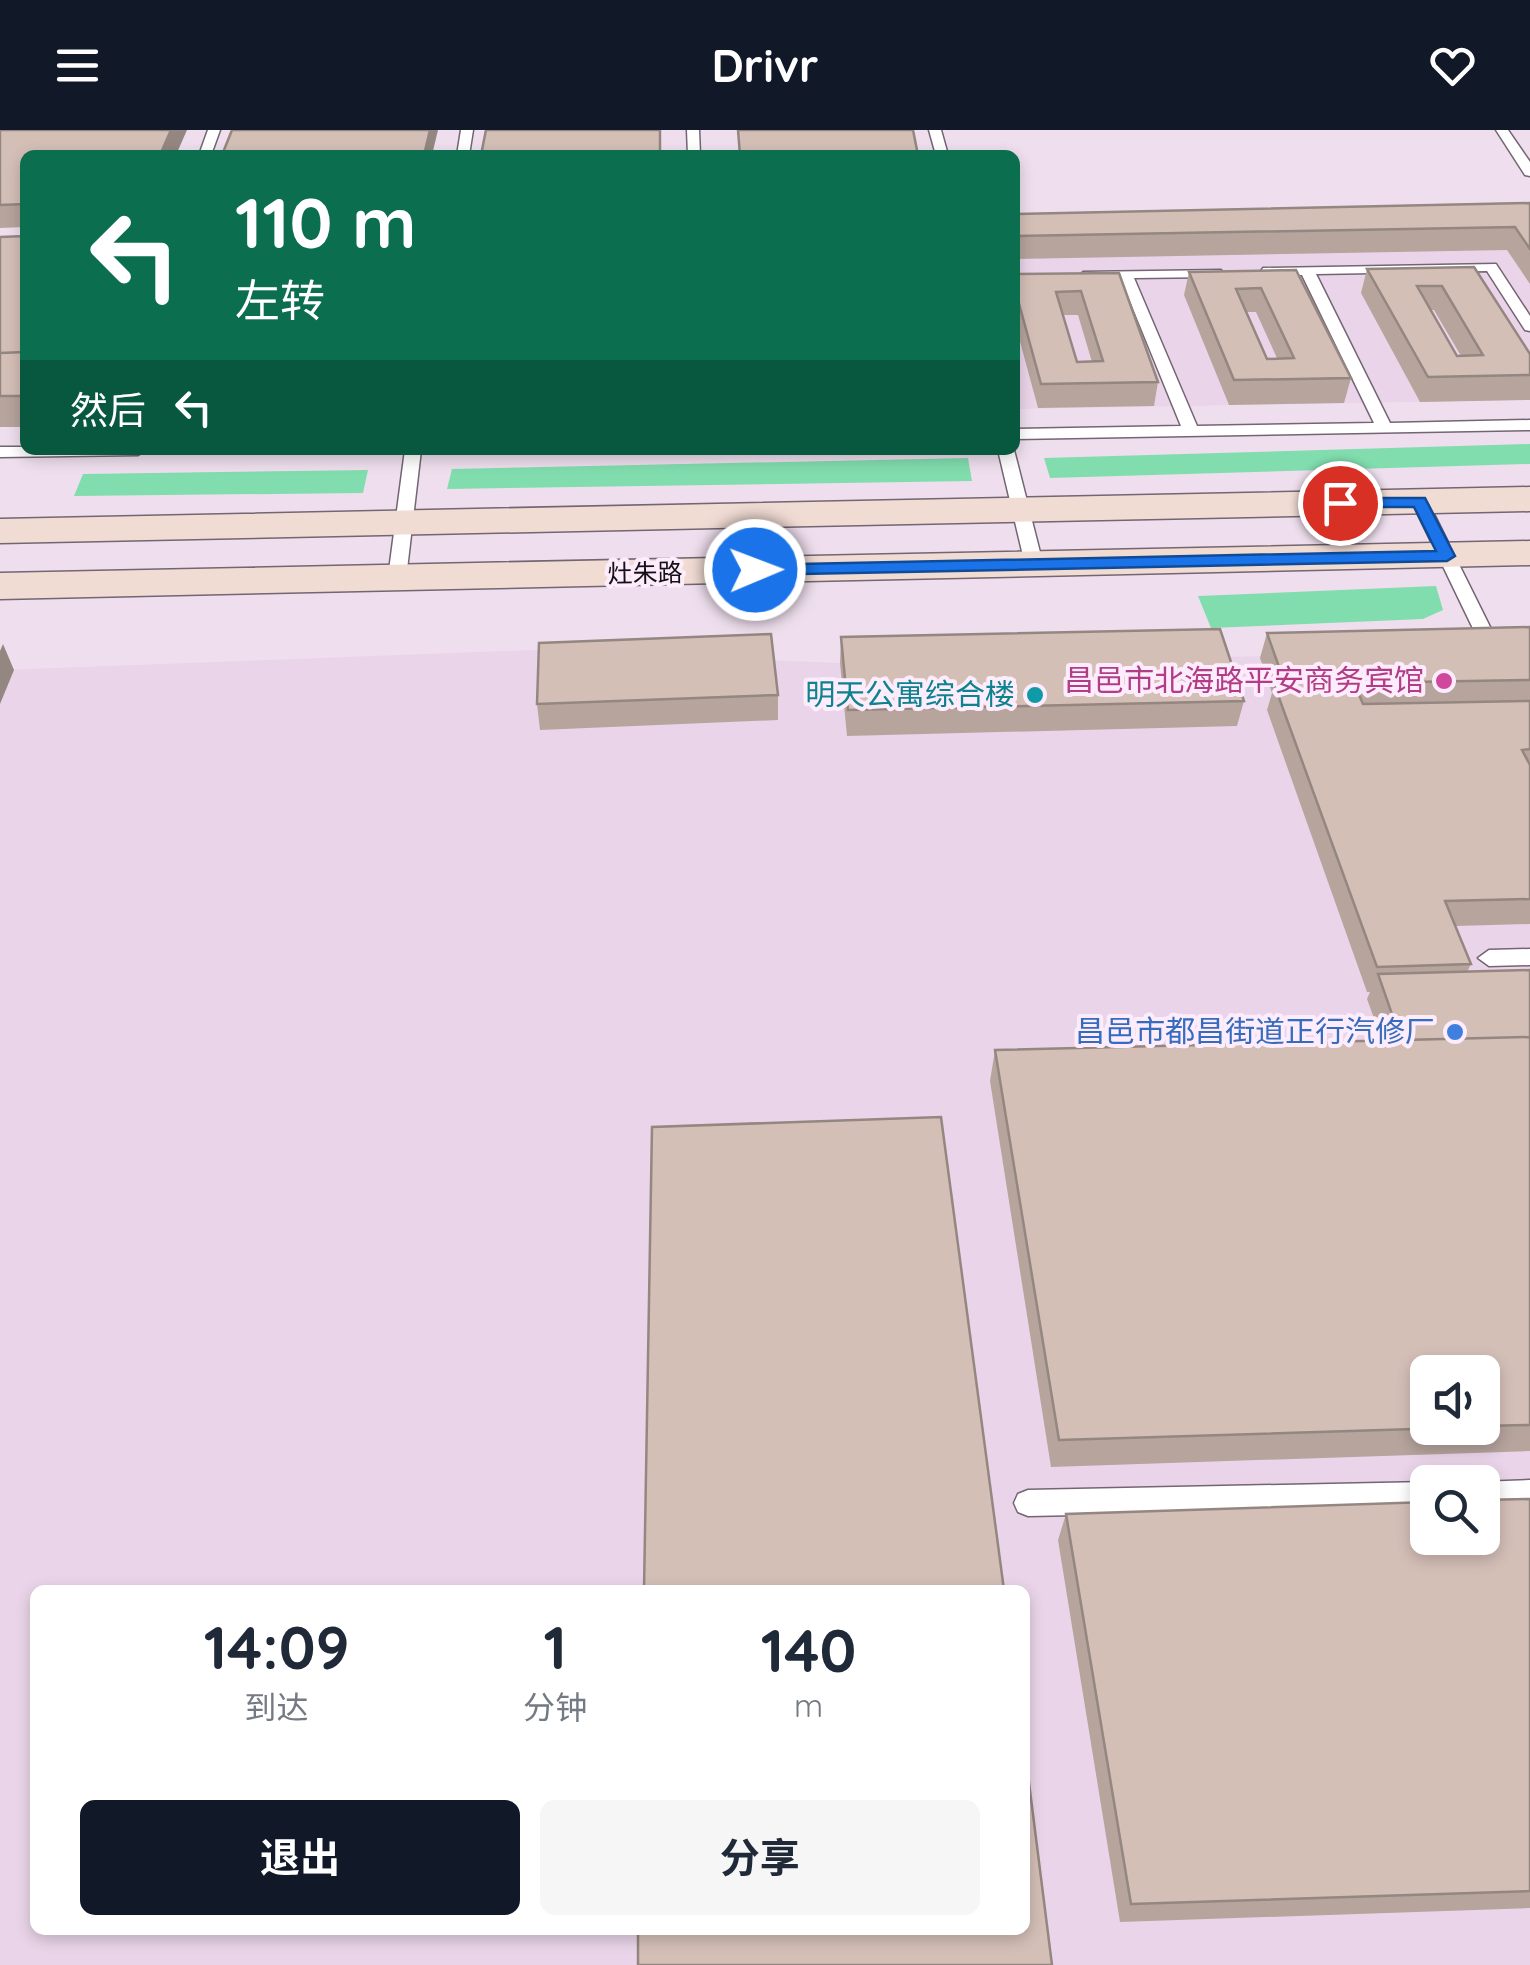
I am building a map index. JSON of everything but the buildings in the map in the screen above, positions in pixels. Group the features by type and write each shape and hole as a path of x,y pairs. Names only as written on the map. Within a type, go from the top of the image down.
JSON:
{"main road":[{"name":"灶朱路","path":"0,531 1530,499"},
{"name":"灶朱路","path":"0,586 1530,553"}],"lane":[{"path":"1502,130 1530,172"},
{"path":"1252,272 1492,266 1530,327"},
{"path":"1306,270 1384,428"},
{"path":"1070,276 1234,272"},
{"path":"1126,275 1190,431"},
{"path":"1020,434 1530,425"},
{"path":"397,578 412,455"},
{"path":"1007,455 1034,564"},
{"path":"1420,502 1488,643"},
{"path":"1489,958 1530,957"},
{"path":"1500,1494 1530,1493"},
{"path":"1028,1503 1410,1495"}],"shaded area":[{"path":"1510,202 1530,230 1530,400 1020,409 1020,216"},
{"path":"532,650 840,663 1530,652 1530,1965 0,1965 0,670"}],"green space":[{"path":"1530,444 1530,464 1050,478 1044,458"},
{"path":"968,458 972,481 447,489 452,469"},
{"path":"368,470 363,493 74,496 83,474"},
{"path":"1436,586 1443,610 1423,619 1211,628 1198,596"}],"place":[{"name":"昌邑市北海路平安商务宾馆","path":"1444,681"},
{"name":"明天公寓综合楼","path":"1035,695"},
{"name":"昌邑市都昌街道正行汽修厂","path":"1455,1032"}],"route":[{"path":"755,570 1447,556 1420,502 1340,503"}]}
